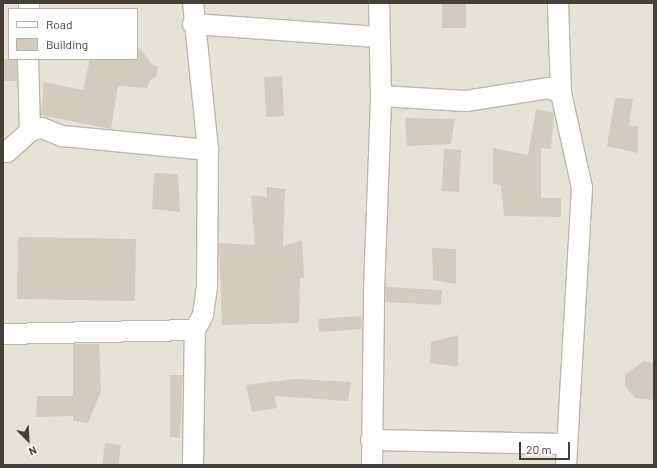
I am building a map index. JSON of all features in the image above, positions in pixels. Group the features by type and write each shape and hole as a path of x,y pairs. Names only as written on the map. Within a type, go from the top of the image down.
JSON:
{"street":[{"path":"193,3 193,24 208,150 207,287 203,315 195,330 193,465"},
{"path":"372,465 371,440 381,96 379,3"},
{"path":"558,3 561,93 582,188 566,444 566,465"},
{"path":"193,24 379,37"},
{"path":"28,60 30,131"},
{"path":"381,96 466,101 549,88 561,93"},
{"path":"3,152 7,152 30,131 42,128 62,136 208,150"},
{"path":"3,334 195,330"},
{"path":"371,440 566,444"}],"shaded area":[{"path":"3,3 654,3 654,465 3,465"}],"building":[{"path":"442,3 466,3 466,28 442,28"},
{"path":"138,46 153,65 158,66 156,77 150,80 147,88 118,86 111,129 41,115 44,82 83,90 90,60 138,60"},
{"path":"3,59 17,60 17,81 3,81"},
{"path":"282,76 284,116 266,117 264,77"},
{"path":"615,98 633,99 629,126 638,126 638,153 607,146"},
{"path":"536,109 554,113 551,149 541,148 541,198 561,198 561,217 504,216 501,185 493,184 493,148 528,155"},
{"path":"405,118 455,119 451,144 407,146"},
{"path":"444,149 461,150 459,192 442,191"},
{"path":"154,173 178,174 180,212 152,209"},
{"path":"267,187 285,189 283,246 302,240 304,278 300,278 299,323 222,325 219,243 255,245 251,195 267,197"},
{"path":"18,237 136,239 135,301 17,299"},
{"path":"432,248 456,249 456,284 433,280"},
{"path":"386,287 442,290 441,305 385,302"},
{"path":"361,316 362,329 319,332 318,319"},
{"path":"458,335 458,367 430,363 431,342"},
{"path":"73,344 99,344 101,391 88,423 73,421 73,416 36,417 37,396 73,396"},
{"path":"644,361 654,363 654,400 635,398 625,386 625,375"},
{"path":"170,375 183,375 180,438 170,437"},
{"path":"296,379 351,382 348,401 275,396 277,408 252,412 246,385"},
{"path":"105,443 121,445 118,465 102,465"}]}
